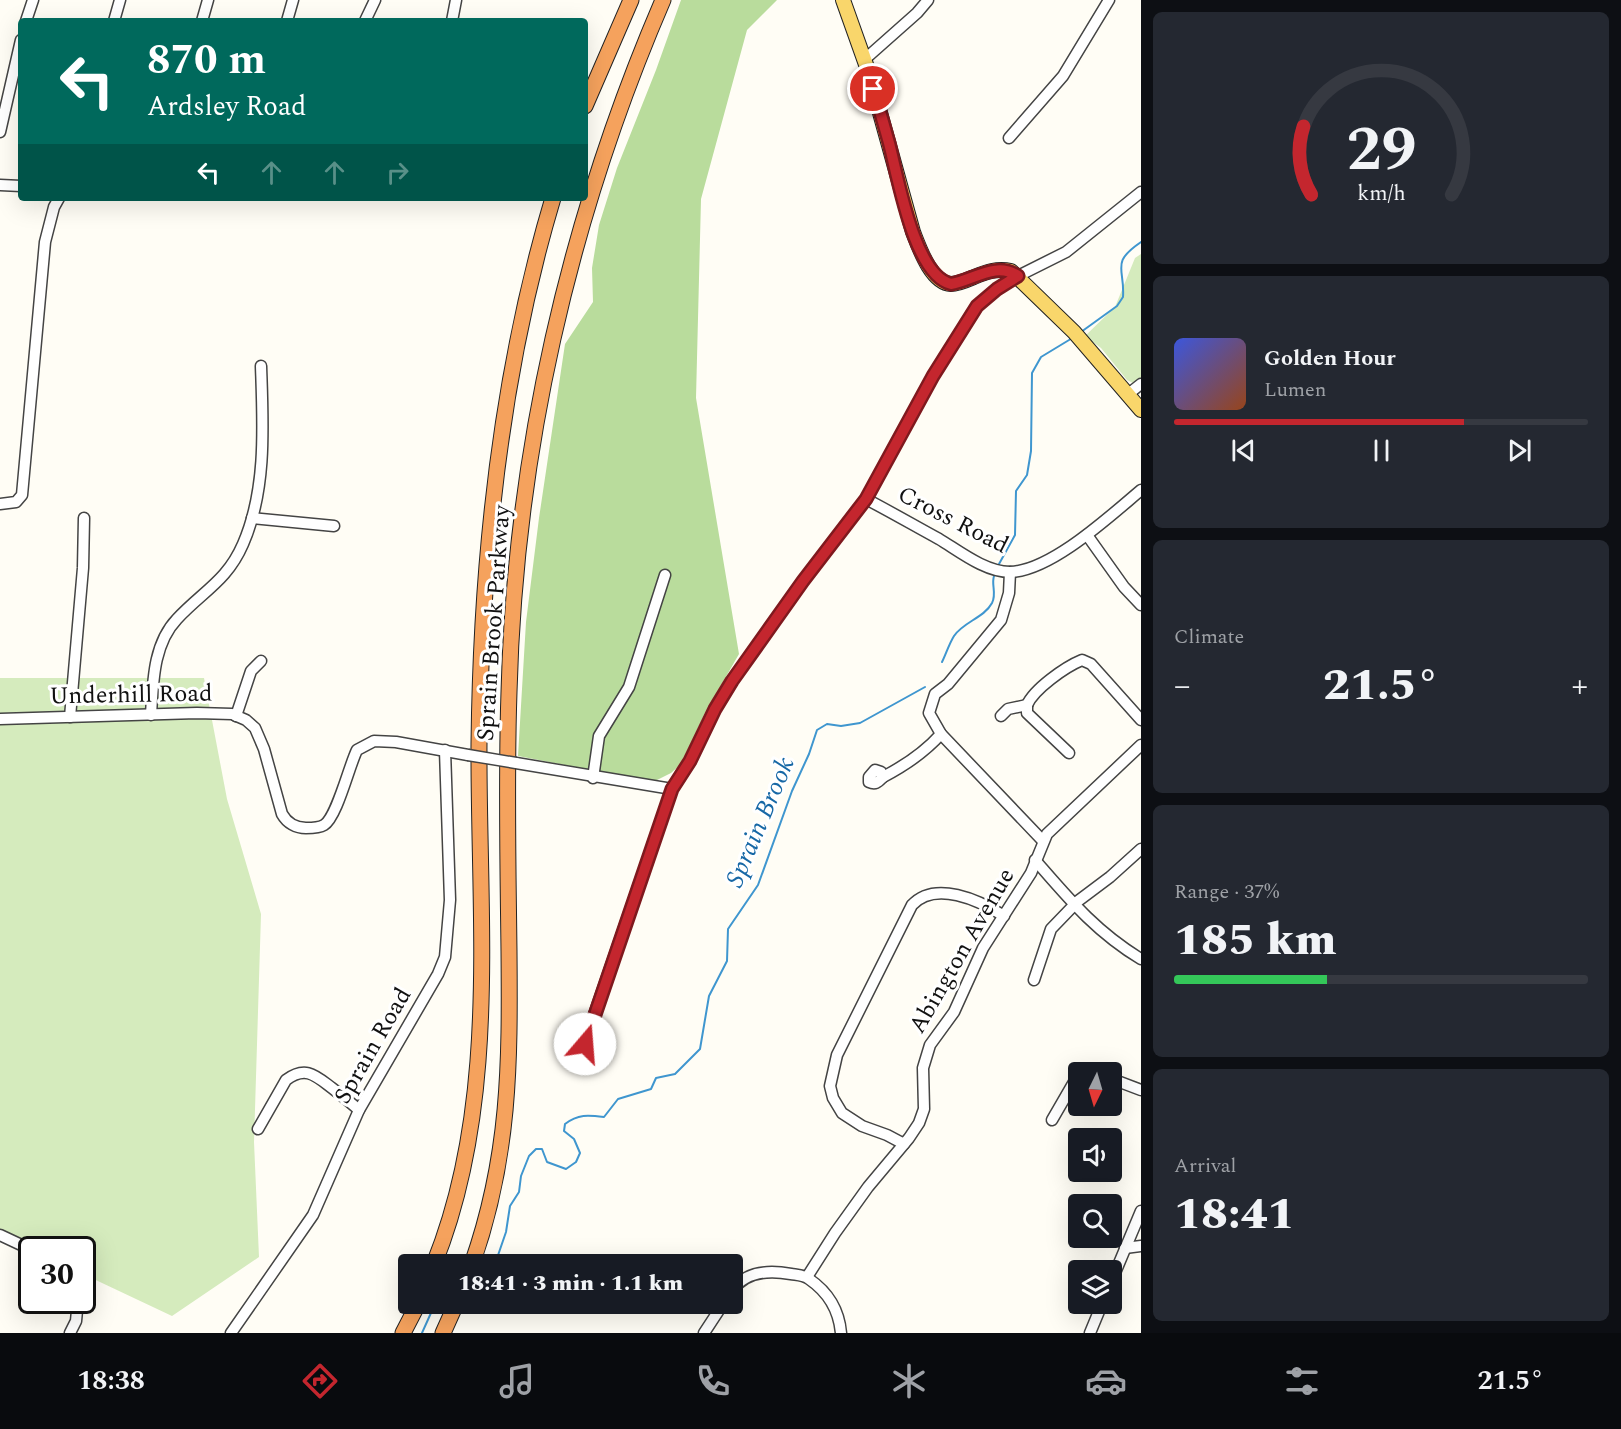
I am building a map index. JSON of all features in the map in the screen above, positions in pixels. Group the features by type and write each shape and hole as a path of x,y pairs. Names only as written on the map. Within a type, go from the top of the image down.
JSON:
{"highway":[{"path":"588,99 631,0"},
{"name":"Sprain Brook Parkway","path":"475,1254 498,1170 508,1087 508,694 517,569 529,469 552,345 583,224 622,104 663,0"},
{"name":"Sprain Brook Parkway","path":"437,1254 452,1210 464,1161 477,1060 481,976 479,753 481,669 495,484 506,400 522,318 537,252 552,201"},
{"path":"403,1333 413,1314"},
{"path":"443,1333 452,1314"}],"main road":[{"path":"843,0 889,142 913,232 922,256 931,270 943,282 951,284 1000,269 1011,271 1077,336 1141,410"}],"street":[{"path":"28,18 33,0"},
{"path":"115,18 120,0"},
{"path":"202,18 208,0"},
{"path":"288,18 293,0"},
{"path":"366,18 375,0"},
{"path":"453,18 456,0"},
{"path":"864,60 917,13 928,0"},
{"path":"1009,138 1062,76 1109,0"},
{"path":"0,132 18,53"},
{"path":"0,185 18,186"},
{"path":"585,1044 672,789 690,761 715,709 732,681 803,581 866,499 933,376 977,306 997,289 1018,276 1066,252 1141,192"},
{"path":"0,504 15,502 22,495 45,242 57,201"},
{"path":"151,715 157,658 167,634 176,620 225,575 243,544 252,518 258,492 263,418 261,366"},
{"path":"1127,394 1141,384"},
{"name":"Cross Road","path":"866,499 986,566 1010,572 1029,567 1054,555 1087,535 1141,490"},
{"path":"70,717 83,568 84,518"},
{"path":"252,518 334,526"},
{"path":"1087,535 1124,587 1141,605"},
{"path":"1010,572 1009,593 1001,620 948,684 935,694 929,713 940,734 1043,841 1047,834 1141,746"},
{"path":"593,777 599,736 629,687 665,575"},
{"path":"1069,753 1027,713 1027,705 1036,692 1072,664 1082,660 1091,664 1141,720"},
{"path":"236,716 251,671 261,661"},
{"path":"1001,716 1008,709 1027,705"},
{"name":"Underhill Road","path":"0,719 217,713 236,716 246,720 255,728 264,749 282,814 286,821 299,828 316,827 328,822 336,807 357,750 374,741 396,742 672,789"},
{"path":"883,777 906,765 928,748 940,734"},
{"name":"Sprain Road","path":"231,1333 313,1215 358,1110 438,974 445,957 450,900 444,750"},
{"name":"Abington Avenue","path":"807,1277 868,1187 919,1123 924,1109 923,1068 930,1045 954,1012 983,948 1031,873 1043,841"},
{"path":"1034,980 1051,929 1074,905 1141,849"},
{"path":"1035,860 1074,905 1105,935 1141,959"},
{"path":"904,1144 862,1126 837,1107 830,1086 837,1055 912,905 918,899 925,894 951,893 992,908 1004,915"},
{"path":"258,1129 286,1080 293,1075 306,1072 318,1076 358,1110"},
{"path":"1122,1083 1141,1090"},
{"path":"1052,1120 1068,1092"},
{"path":"1120,1260 1141,1210"},
{"path":"0,1234 18,1243"},
{"path":"1125,1248 1141,1246"},
{"path":"743,1280 763,1272 807,1277 838,1312 842,1333"},
{"path":"70,1333 77,1314"},
{"path":"704,1333 716,1314"},
{"path":"1090,1333 1098,1314"}],"green space":[{"path":"681,0 777,0 747,30 701,199 696,398 739,654 705,713 681,764 671,773 657,780 643,780 518,756 526,622 565,344 593,302 592,268 599,225 617,168"},
{"path":"1141,254 1141,378 1133,383 1127,380 1101,348 1085,336 1115,307 1135,258"},
{"path":"0,678 204,678 227,799 261,914 254,1142 259,1257 172,1316 96,1280 96,1236 18,1236 18,1244 0,1235"}],"waterway":[{"name":"Sprain Brook","path":"1081,332 1117,306 1123,297 1122,261 1125,255 1141,242"},
{"name":"Sprain Brook","path":"999,564 1015,535 1016,491 1027,475 1031,451 1032,373 1041,357 1074,337"},
{"name":"Sprain Brook","path":"942,662 958,631 984,613 992,603 994,576"},
{"name":"Sprain Brook","path":"498,1254 506,1232 510,1206 519,1192 521,1176 529,1156 536,1149 542,1149 547,1162 566,1169 576,1162 580,1153 574,1139 564,1131 565,1124 574,1118 583,1116 604,1117 618,1099 651,1089 656,1078 675,1074 700,1049 709,996 727,961 728,929 758,885 817,730 827,724 841,726 860,723 925,687"},
{"name":"Sprain Brook","path":"422,1333 431,1314"}],"route":[{"path":"585,1044 672,789 690,761 715,709 777,617 866,499 933,376 977,306 997,289 1018,276 1011,271 1000,269 951,284 943,282 931,270 922,256 913,232 873,89"}]}
